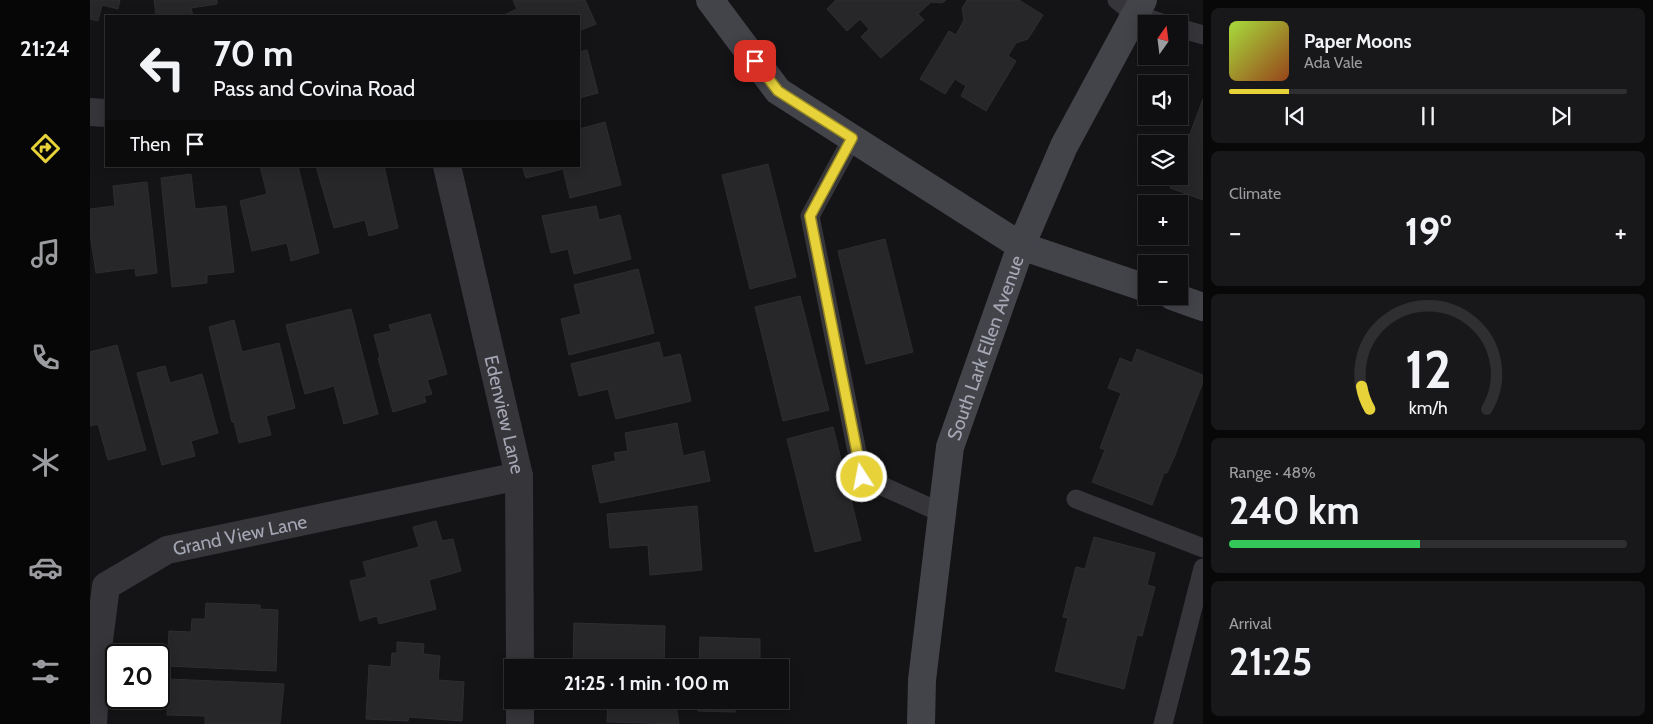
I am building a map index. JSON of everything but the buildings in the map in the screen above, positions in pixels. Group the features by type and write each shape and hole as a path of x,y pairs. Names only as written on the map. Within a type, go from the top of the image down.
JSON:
{"street":[{"path":"710,0 778,91 1021,246 1138,285"},
{"name":"South Lark Ellen Avenue","path":"921,724 922,680 950,447 1021,246 1064,146 1132,5"},
{"path":"90,112 105,113"},
{"name":"Edenview Lane","path":"447,167 519,476 520,659"},
{"path":"1188,302 1203,307"},
{"name":"Grand View Lane","path":"93,724 106,586 159,554 167,550 519,476"},
{"path":"520,709 520,724"}],"lane":[{"path":"1132,5 1149,15"},
{"path":"1188,31 1203,35"},
{"path":"852,138 810,216 862,477 942,512"},
{"path":"1076,499 1203,548"},
{"path":"1163,724 1203,568"}],"route":[{"path":"755,61 778,91 852,138 810,216 862,477"}]}
